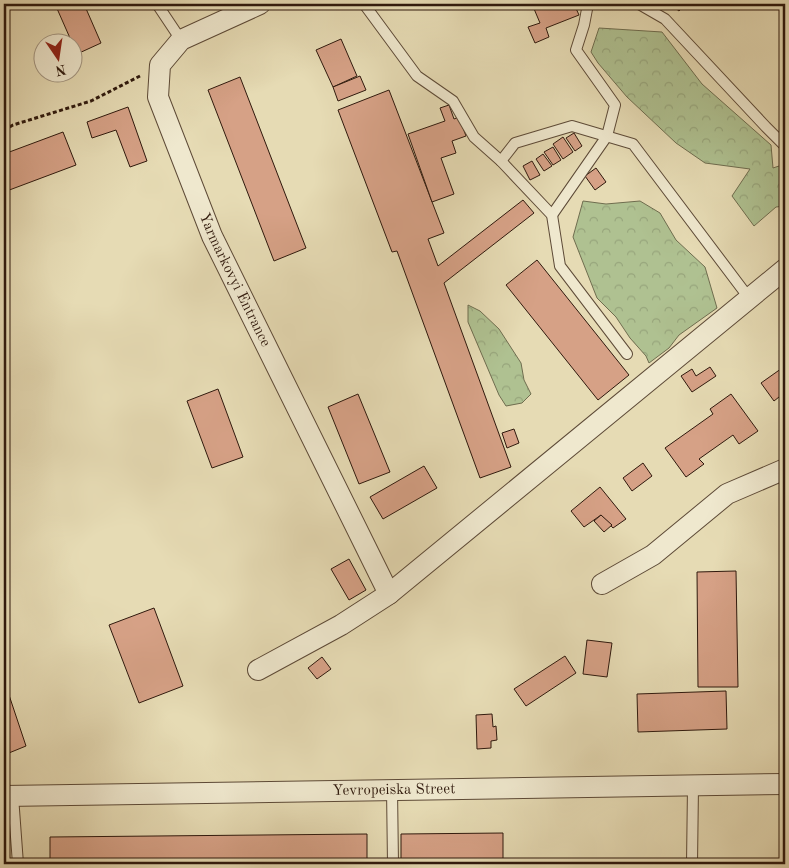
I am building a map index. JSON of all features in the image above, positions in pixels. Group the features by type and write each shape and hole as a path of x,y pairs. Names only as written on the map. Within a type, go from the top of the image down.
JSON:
{"street":[{"path":"160,65 181,40 260,4"},
{"name":"Yarmarkovyi Entrance","path":"160,65 158,97 212,236 389,594"},
{"path":"258,670 341,625 389,594 785,269"},
{"path":"602,584 653,555 727,494 785,469"},
{"name":"Yevropeiska Street","path":"8,796 785,784"}],"lane":[{"path":"157,4 181,40"},
{"path":"364,4 418,76 454,101 474,137 501,161 552,215 560,266 627,354"},
{"path":"552,215 607,136 615,105 576,50 588,4"},
{"path":"639,4 665,19 785,146"},
{"path":"501,161 515,143 572,126 632,144 749,298"},
{"path":"692,864 693,786"},
{"path":"392,789 393,864"},
{"path":"8,796 18,864"}],"path":[{"path":"4,130 13,125 90,102 160,65"}],"green space":[{"path":"599,28 662,32 702,84 771,145 773,168 785,164 785,206 776,207 754,226 732,196 750,169 705,163 676,143 627,97 598,63 591,52"},
{"path":"583,201 606,204 640,201 660,213 676,240 705,267 717,308 679,335 669,348 649,363 646,356 630,338 616,317 597,298 573,237"},
{"path":"468,305 480,311 499,329 521,363 524,380 531,394 522,403 506,406 499,395 468,322"}],"building":[{"path":"55,4 84,4 101,43 82,52 82,32 67,32"},
{"path":"532,4 574,4 579,15 546,28 549,37 535,43 528,27 540,23"},
{"path":"670,4 686,4 679,11"},
{"path":"341,39 357,76 333,87 316,50"},
{"path":"360,76 366,90 338,101 333,87"},
{"path":"240,77 306,248 274,261 208,90"},
{"path":"389,90 444,233 428,239 438,266 523,200 534,213 444,283 511,467 480,478 397,251 392,252 338,110"},
{"path":"449,105 454,119 459,117 466,136 452,141 456,153 441,158 454,194 432,202 408,134 445,121 440,108"},
{"path":"128,107 147,161 130,167 116,130 92,138 87,122"},
{"path":"63,132 76,165 4,192 4,154"},
{"path":"574,133 582,146 575,151 566,138"},
{"path":"563,137 573,152 563,159 553,144"},
{"path":"553,147 561,160 553,165 544,152"},
{"path":"543,154 552,166 544,171 536,159"},
{"path":"532,161 540,175 530,180 523,166"},
{"path":"596,168 606,182 595,190 585,176"},
{"path":"537,260 629,375 598,400 506,285"},
{"path":"785,366 785,405 779,397 774,401 761,383"},
{"path":"710,367 716,376 692,392 681,376 692,369 696,376"},
{"path":"218,389 243,457 212,468 187,401"},
{"path":"358,394 390,472 359,484 328,407"},
{"path":"731,394 758,431 739,444 733,435 699,459 704,464 686,477 665,448 713,414 710,409"},
{"path":"514,429 519,443 507,448 502,433"},
{"path":"643,463 652,476 632,491 623,478"},
{"path":"424,466 437,488 383,519 370,497"},
{"path":"600,487 626,519 613,528 601,515 584,527 571,511"},
{"path":"601,515 612,525 604,532 594,521"},
{"path":"349,559 366,590 349,600 331,569"},
{"path":"736,571 738,687 698,687 697,572"},
{"path":"154,608 183,686 139,703 109,625"},
{"path":"587,640 612,643 607,677 583,674"},
{"path":"565,656 576,673 526,706 514,689"},
{"path":"322,657 331,669 317,679 308,668"},
{"path":"4,680 26,746 4,755"},
{"path":"726,691 727,729 638,732 637,694"},
{"path":"492,714 493,727 496,726 497,740 491,741 491,748 477,749 476,715"},
{"path":"503,833 503,864 401,864 401,834"},
{"path":"367,834 367,864 50,864 50,837"}]}
